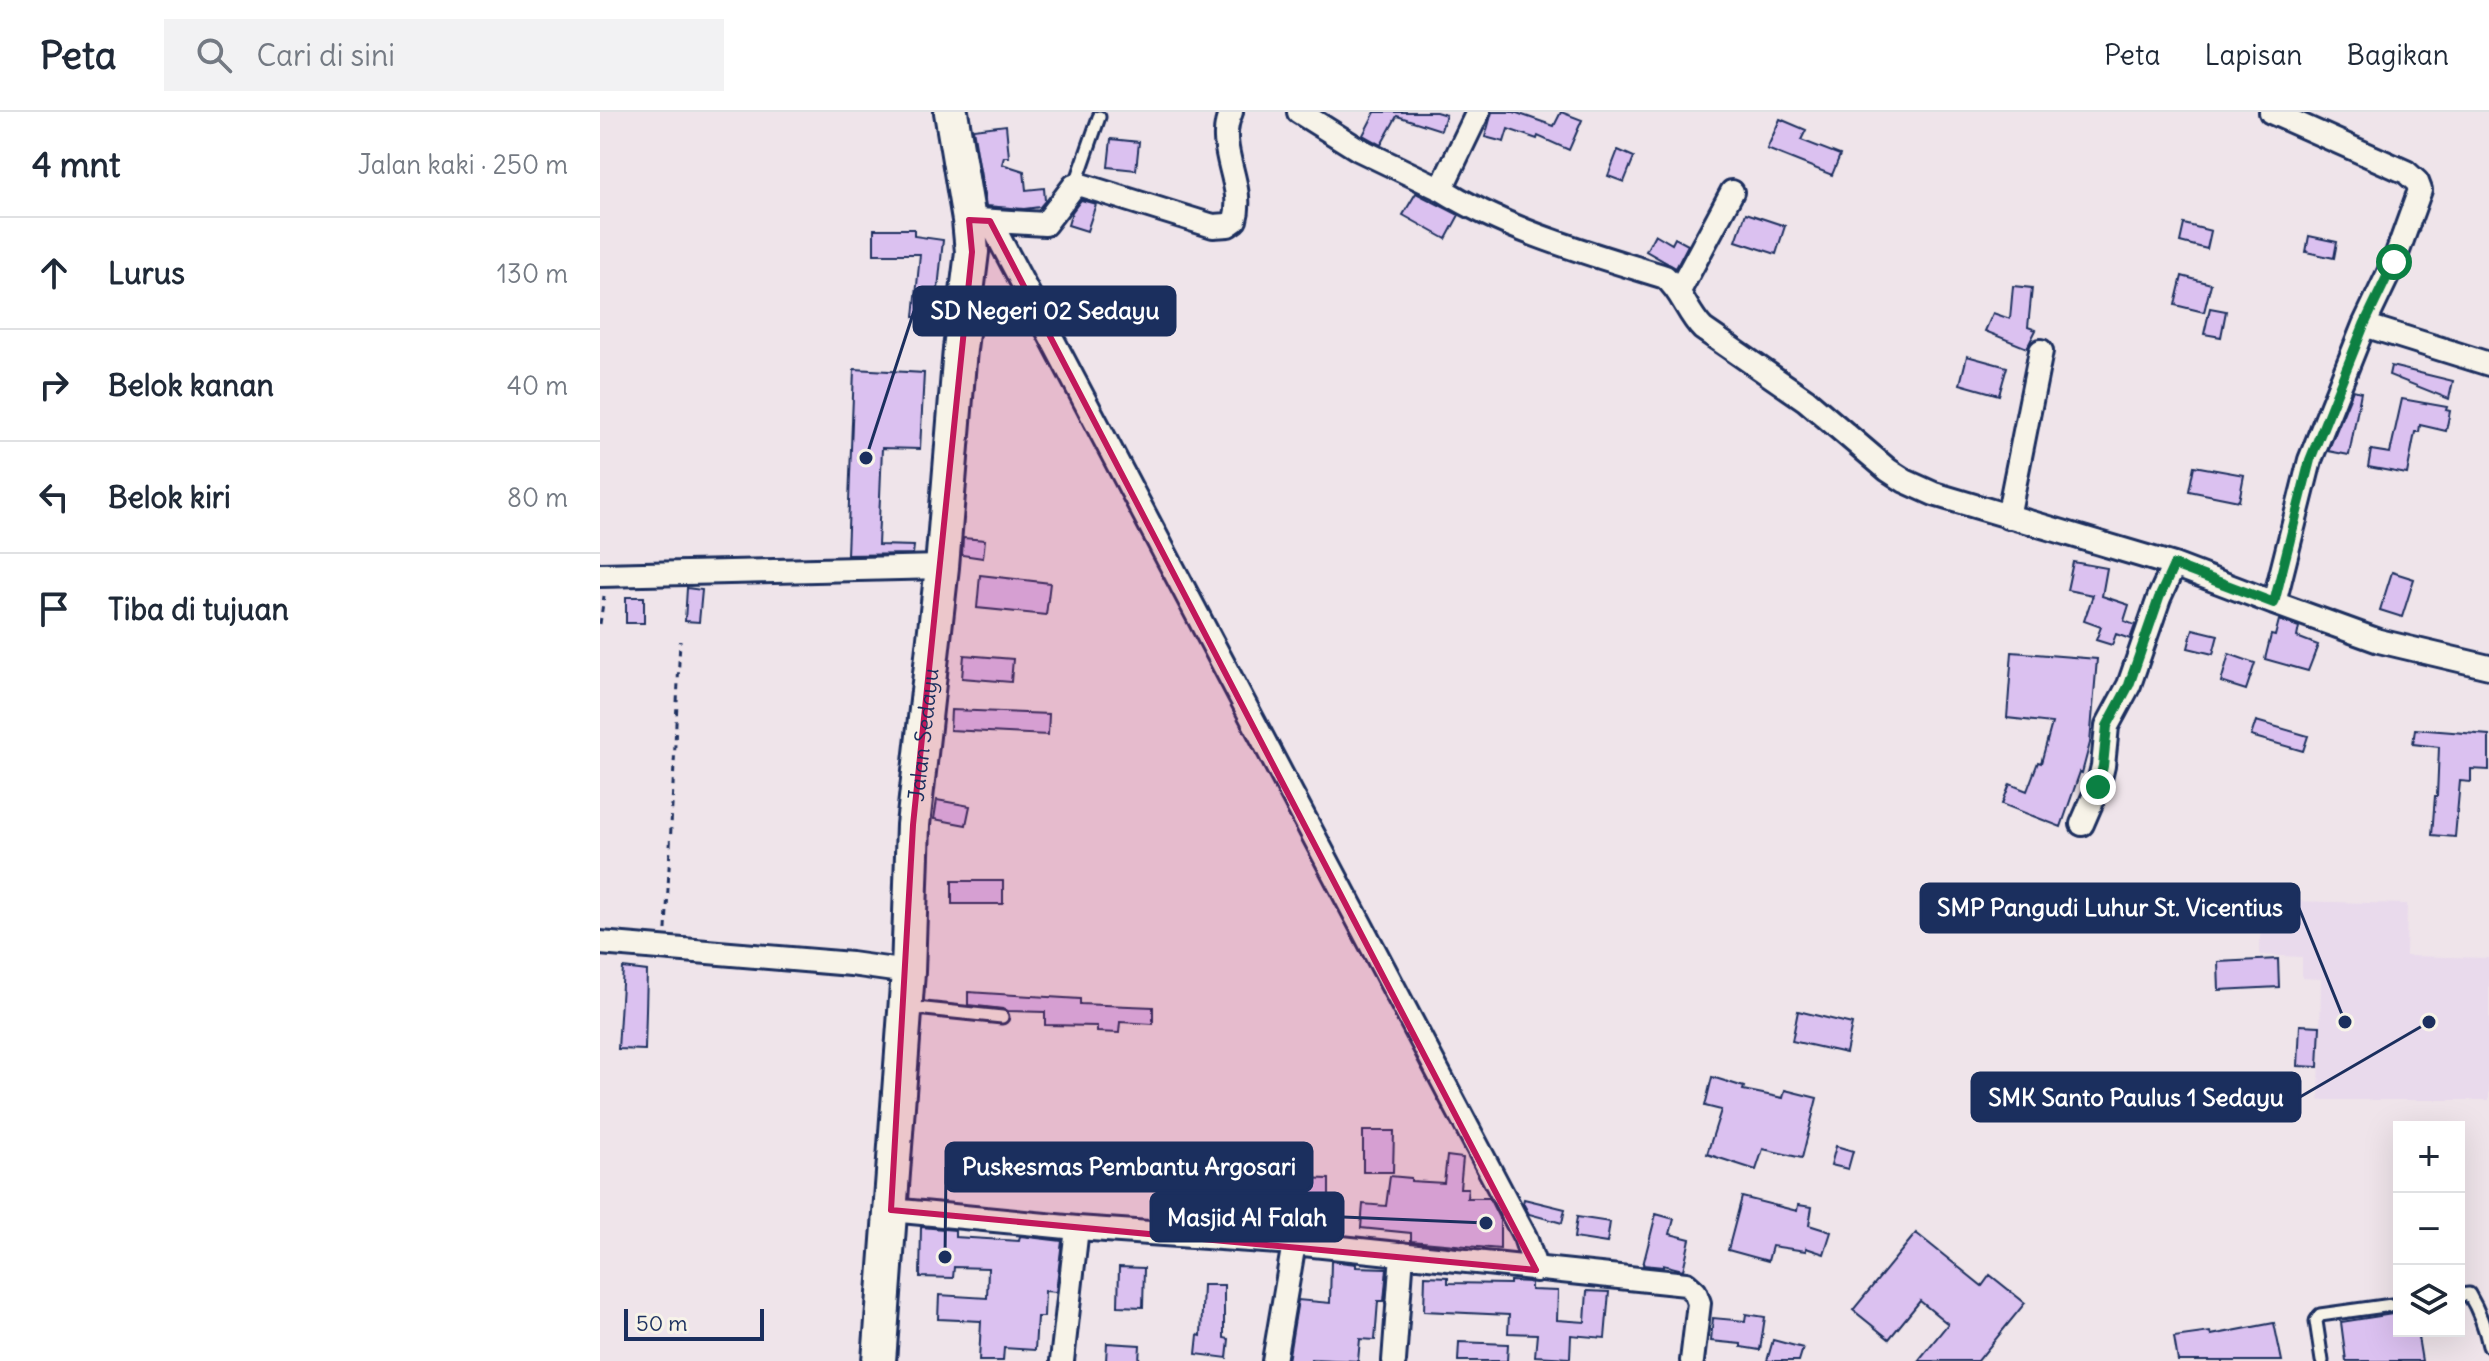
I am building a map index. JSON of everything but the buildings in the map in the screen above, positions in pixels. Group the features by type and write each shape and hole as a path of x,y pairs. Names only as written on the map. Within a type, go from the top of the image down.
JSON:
{"street":[{"name":"Jalan Sedayu","path":"879,1361 906,1007 913,825 942,567 960,349 972,252 980,220 951,112"},
{"path":"980,220 1045,224 1074,186 1081,185 1213,226 1228,225 1235,220 1239,202 1224,134 1231,112"},
{"path":"1299,112 1358,149 1502,223 1665,277 1679,291 1690,316 1703,329 1806,400 1905,481 1934,494 2174,565 2379,641 2489,667"},
{"path":"1441,189 1478,112"},
{"path":"2271,112 2406,172 2417,182 2420,190 2394,262 2364,325 2310,460 2274,603"},
{"path":"1679,291 1732,192"},
{"path":"980,220 1207,638 1525,1237 1536,1270"},
{"path":"2364,325 2489,364"},
{"path":"2008,517 2041,351"},
{"path":"2082,824 2098,787 2107,726 2129,685 2159,598 2174,565"},
{"path":"603,574 942,567"},
{"path":"600,943 851,964 908,972"},
{"path":"891,1210 1077,1228 1294,1243 1686,1284 1695,1292 1699,1303 1692,1361"},
{"path":"1062,1361 1077,1228"},
{"path":"1274,1361 1294,1243"},
{"path":"1394,1361 1402,1254"}],"lane":[{"path":"1074,186 1099,117"},
{"path":"906,1007 1002,1017"},
{"path":"2465,1294 2469,1294 2478,1309 2489,1346"},
{"path":"2322,1361 2316,1321 2320,1315 2393,1305"}],"path":[{"path":"600,624 603,574"},
{"path":"665,950 680,641"}],"highlighted area":[{"path":"969,220 990,221 1536,1270 891,1210 913,825 972,252"}],"shaded area":[{"path":"2261,900 2407,904 2406,956 2489,958 2489,1100 2319,1100 2321,979 2302,978 2302,957 2260,955"}],"place":[{"name":"SD Negeri 02 Sedayu","path":"866,458"},
{"name":"SMP Pangudi Luhur St. Vicentius","path":"2345,1022"},
{"name":"SMK Santo Paulus 1 Sedayu","path":"2429,1022"},
{"name":"Masjid Al Falah","path":"1486,1223"},
{"name":"Puskesmas Pembantu Argosari","path":"945,1257"}],"route":[{"path":"2098,787 2107,726 2129,685 2159,598 2174,565 2274,603 2310,460 2364,325 2394,262"}]}
